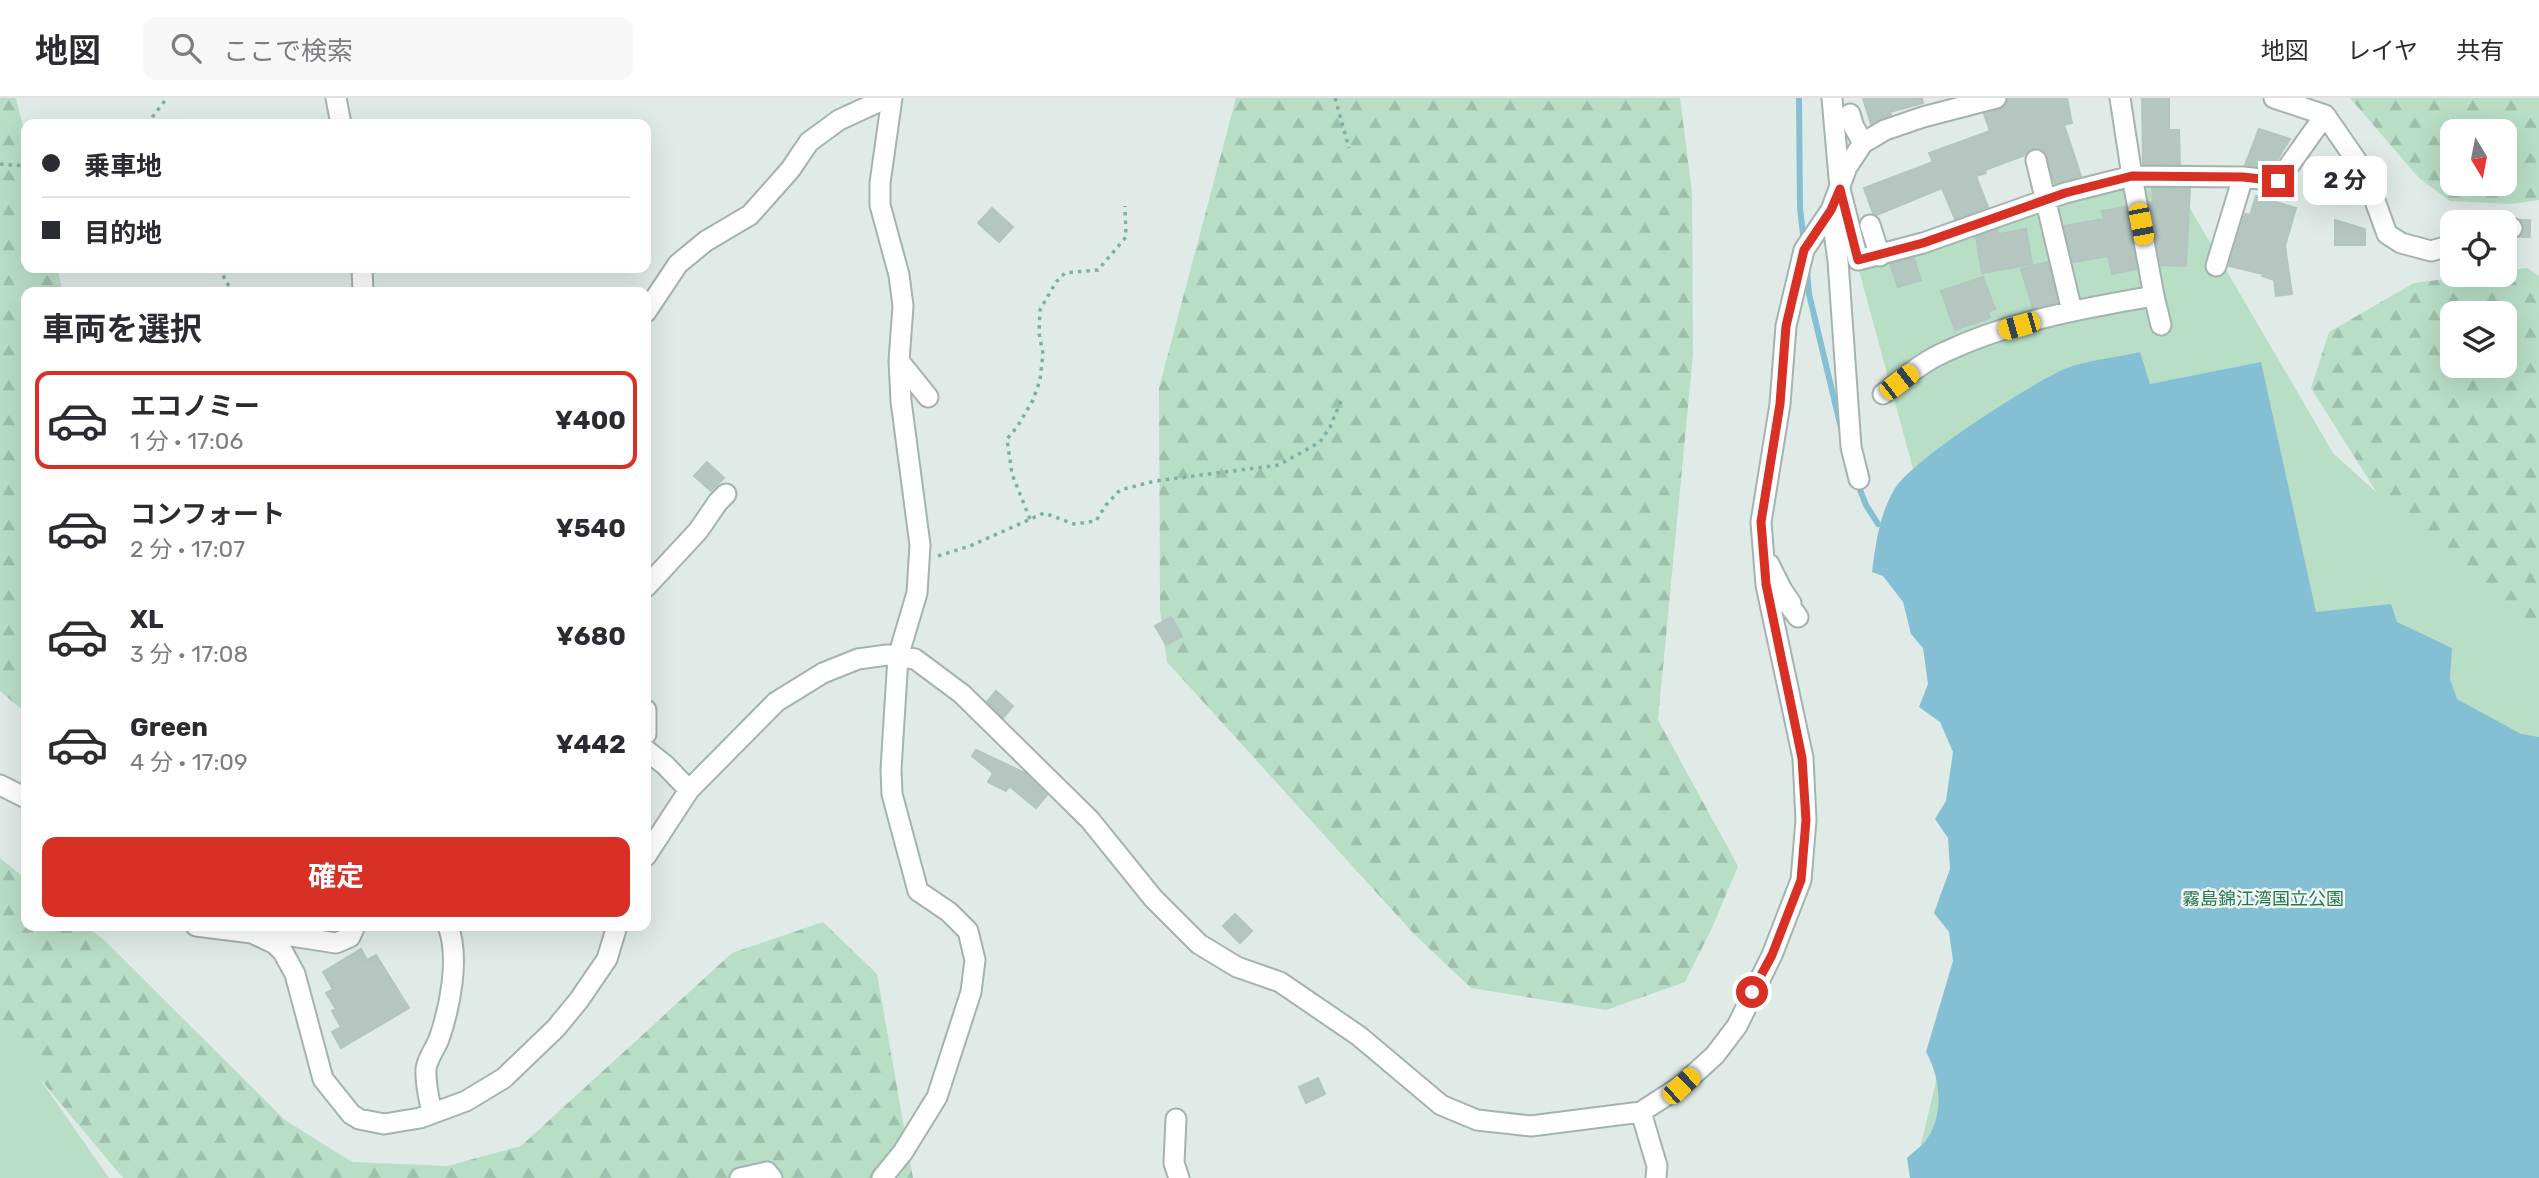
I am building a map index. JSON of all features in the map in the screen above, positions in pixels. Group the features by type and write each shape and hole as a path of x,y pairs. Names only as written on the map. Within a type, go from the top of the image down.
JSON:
{"street":[{"path":"336,98 340,119"},
{"path":"1832,98 1840,189 1858,260 1880,256 2065,193 2132,176 2243,177 2278,181 2325,115"},
{"path":"651,848 689,790 776,702 822,673 858,659 887,655 921,662 962,694 1090,820 1153,898 1199,944 1237,967 1280,982 1359,1035 1441,1105 1477,1120 1531,1126 1641,1112 1681,1086 1715,1055 1737,1026 1772,955 1801,880 1806,820 1802,758 1766,584 1761,522 1780,404 1786,326 1804,250 1831,210 1847,167 1863,143 1885,130 1994,98"},
{"path":"2120,98 2161,325"},
{"path":"2274,98 2325,115 2365,173 2386,234 2401,243 2431,251 2440,248"},
{"path":"651,304 678,264 706,241 750,215 790,170 809,142 839,120 884,100 880,205 899,275 903,306 899,361 901,401 920,545 917,593 898,657 892,794 918,891 950,912 968,931 975,960 971,992 937,1097 903,1152 882,1178"},
{"path":"1850,114 1863,143"},
{"path":"2036,160 2072,311"},
{"path":"2216,266 2243,177"},
{"path":"1831,210 1838,261 1851,447 1859,479"},
{"path":"1870,225 1880,256"},
{"path":"1883,394 1944,352 1993,333 2072,311 2154,296"},
{"path":"899,361 928,397"},
{"path":"651,582 698,531 726,494"},
{"path":"1764,552 1791,603 1789,605 1798,617"},
{"path":"651,754 689,790"},
{"path":"0,785 21,796"},
{"path":"236,931 264,937 275,944 290,962 323,1079 345,1109 359,1119 384,1124 420,1118 466,1101 504,1078 556,1028 579,1000 607,959 615,931"},
{"path":"264,937 272,933 336,943 350,937 353,931"},
{"path":"432,1113 427,1092 426,1066 438,1041 449,1006 453,938 450,931"},
{"path":"1641,1112 1657,1166 1656,1178"},
{"path":"1176,1119 1174,1163 1179,1178"},
{"path":"740,1178 767,1172 772,1178"}],"path":[{"path":"151,119 167,98"},
{"path":"1335,98 1349,148"},
{"path":"0,164 21,166"},
{"path":"1030,519 1012,474 1007,439 1033,400 1040,380 1043,354 1039,333 1040,310 1056,282 1065,273 1098,270 1126,237 1125,206"},
{"path":"919,562 970,546 1044,513 1074,524 1096,521 1120,490 1156,481 1279,465 1320,442 1341,401"}],"green space":[{"path":"0,98 16,98 21,119 21,273 58,273 62,287 21,287 21,709 0,691"},
{"path":"1236,98 1680,98 1692,192 1693,354 1658,720 1738,866 1712,928 1685,982 1606,1010 1471,988 1414,934 1167,662 1160,610 1159,388"},
{"path":"2350,98 2539,98 2539,200 2512,204 2450,201 2443,196 2517,196 2517,119 2440,119 2440,194 2419,178"},
{"name":"霧島錦江湾国立公園","path":"2163,162 2333,453 2539,640 2539,1178 1913,1178 2003,799 1858,267"},
{"path":"2527,268 2539,276 2539,649 2454,615 2311,388 2329,332 2414,283 2440,280 2440,287 2517,287 2517,269"},
{"path":"0,858 21,875 21,931 92,931 285,1120 352,1162 447,1166 521,1146 732,953 823,922 877,974 913,1178 123,1178 0,1031"},
{"path":"0,1025 7,1032 109,1178 0,1178"}],"water":[{"name":"霧島錦江湾国立公園","path":"2140,352 2150,384 2261,362 2316,612 2391,604 2397,622 2452,648 2450,679 2457,699 2521,734 2539,737 2539,1178 1910,1178 1907,1158 1931,1133 1938,1110 1935,1074 1926,1052 1953,961 1949,932 1934,913 1950,869 1948,838 1935,819 1946,801 1953,752 1940,722 1919,707 1928,684 1923,648 1911,634 1903,602 1883,576 1872,572 1882,519 1894,490 1905,477 1946,443 1998,407 2062,370 2091,361"}],"building":[{"path":"1863,98 1922,98 1923,103 1890,112 1891,115 1871,124"},
{"path":"2008,98 2067,98 2072,123 2064,125 2081,176 2055,184 2045,152 2034,148 2025,155 1976,176 1988,207 1955,219 1942,188 1877,215 1873,213 1864,188 1933,162 1929,153 1990,131 1984,114 2004,107"},
{"path":"2142,98 2169,98 2169,130 2179,130 2180,164 2143,164"},
{"path":"2259,129 2290,139 2272,168 2245,165"},
{"path":"2152,188 2190,189 2186,266 2161,265 2149,203 2153,202"},
{"path":"2256,196 2296,208 2285,246 2292,294 2276,296 2274,280 2262,276 2263,274 2229,266 2245,214 2250,215"},
{"path":"2125,207 2137,269 2112,274 2108,256 2073,262 2064,226 2104,219 2102,211"},
{"path":"992,208 1013,227 999,242 978,223"},
{"path":"2335,220 2365,229 2365,245 2335,245"},
{"path":"2026,229 2032,264 1982,273 1976,237 1997,230 1999,234"},
{"path":"1914,258 1921,280 1898,287 1890,264"},
{"path":"2048,262 2057,302 2033,308 2021,269"},
{"path":"1983,277 1995,309 1988,312 1990,318 1955,330 1941,291"},
{"path":"707,462 724,478 711,491 694,476"},
{"path":"1171,617 1182,636 1166,645 1155,626"},
{"path":"996,691 1013,706 1003,718 987,702"},
{"path":"976,750 1025,773 1047,795 1036,808 1009,786 1006,791 988,782 993,773 972,756"},
{"path":"1235,914 1252,931 1240,943 1223,926"},
{"path":"361,949 367,960 376,955 409,1008 341,1048 332,1032 341,1027 332,1011 336,1009 326,993 333,989 323,972"},
{"path":"1318,1078 1325,1094 1306,1103 1299,1087"}],"waterway":[{"path":"1799,98 1800,208 1804,243"},
{"path":"1807,271 1809,294 1841,428"},
{"path":"1857,482 1866,505 1878,524"}],"tunnel":[{"path":"2517,228 2539,229"}],"route":[{"path":"1752,992 1772,955 1801,880 1806,820 1802,758 1766,584 1761,522 1780,404 1786,326 1804,250 1831,210 1840,189 1858,260 1923,243 2065,193 2132,176 2243,177 2278,181"}]}
